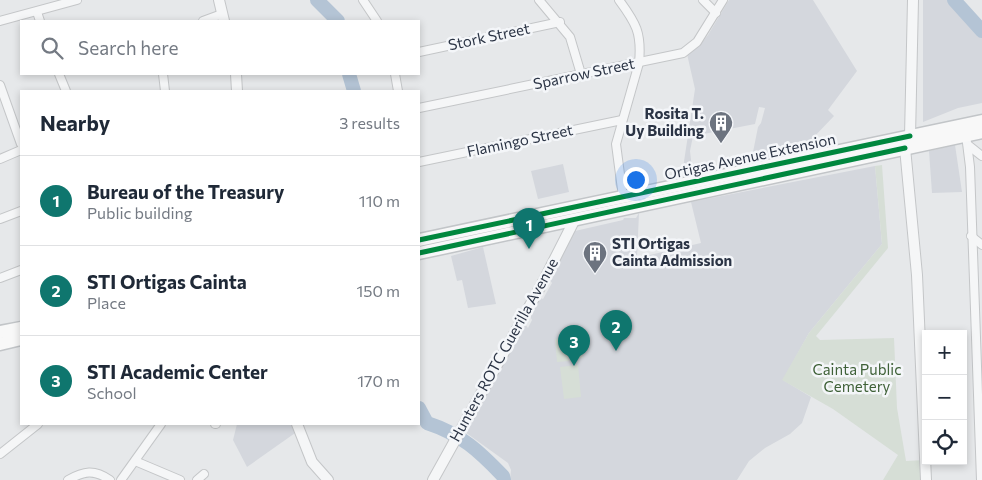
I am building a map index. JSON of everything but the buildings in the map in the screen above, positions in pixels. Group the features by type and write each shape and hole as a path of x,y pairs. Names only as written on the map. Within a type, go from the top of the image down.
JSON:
{"main road":[{"name":"Ortigas Avenue Extension","path":"420,253 908,142 982,121"},
{"name":"Ortigas Avenue Extension","path":"420,240 623,197 908,142 967,140 982,132"},
{"path":"0,332 20,328"},
{"path":"0,344 20,339"}],"street":[{"path":"0,21 77,0"},
{"path":"208,20 223,17 219,0"},
{"path":"363,0 376,20"},
{"path":"539,0 560,22 570,37 581,74"},
{"path":"619,0 635,22 639,34 639,63 616,144 623,197"},
{"path":"703,0 716,13"},
{"name":"Sparrow Street","path":"420,108 683,53 691,48 723,0"},
{"path":"913,0 908,142 917,275 926,480"},
{"path":"37,12 40,20"},
{"name":"Stork Street","path":"420,52 560,22"},
{"path":"61,75 66,90"},
{"path":"163,75 165,90"},
{"path":"236,75 237,90"},
{"path":"395,75 398,90"},
{"path":"0,85 20,141"},
{"name":"Flamingo Street","path":"420,162 622,120"},
{"path":"967,140 982,156"},
{"path":"967,140 981,480"},
{"path":"0,158 20,150"},
{"path":"0,219 20,211"},
{"name":"Hunters ROTC Guerilla Avenue","path":"433,480 460,428 543,282 575,219"},
{"path":"971,236 982,245"},
{"path":"0,278 20,270"},
{"path":"0,454 37,425"},
{"path":"121,480 160,425"},
{"path":"297,425 312,462 328,480"},
{"path":"135,461 180,480"},
{"path":"68,480 88,471 98,472 110,480"},
{"path":"197,480 204,474"}],"shaded area":[{"path":"729,0 813,0 857,71 828,110 834,116 812,139 821,151 753,164 752,157 758,127 765,108 759,107 755,124 693,136 690,151 693,177 684,179 683,168 695,89 687,54 700,45 708,35"},
{"path":"923,0 958,0 982,26 982,103 958,108 923,122"},
{"path":"955,145 962,192 932,193 929,151"},
{"path":"563,164 569,192 538,199 531,171"},
{"path":"875,166 882,244 809,333 783,380 811,397 802,423 790,434 765,448 749,461 737,480 510,480 511,470 508,463 465,432 525,324 528,328 532,320 529,314 539,297 543,299 552,283 549,279 575,231 623,220 624,218 636,218 639,213 637,258 701,243 691,202"},
{"path":"483,247 496,304 468,308 462,280 457,281 451,256"},
{"path":"237,425 294,425 298,431 247,467 233,440"}],"green space":[{"name":"Cainta Public Cemetery","path":"882,165 888,248 816,336 820,340 894,338 897,408 906,461 922,460 925,480 883,480 898,455 833,409 782,380 809,333 882,244 875,166"},
{"path":"580,335 583,358 572,359 569,337"},
{"path":"566,338 569,361 557,362 555,339"},
{"path":"578,365 581,397 564,399 560,367"}],"waterway":[{"path":"317,0 337,20"},
{"path":"954,0 982,31"},
{"path":"349,75 354,90"},
{"path":"420,410 427,423 450,432 469,444 503,476 504,480"}],"cycle path":[{"path":"420,240 910,136"},
{"path":"420,253 905,148"}],"place":[{"name":"Rosita T. Uy Building","path":"721,144"},
{"name":"Bureau of the Treasury","path":"529,249"},
{"name":"STI Ortigas Cainta Admission","path":"595,274"},
{"name":"STI Ortigas Cainta","path":"616,351"},
{"name":"STI Academic Center","path":"574,366"}]}
